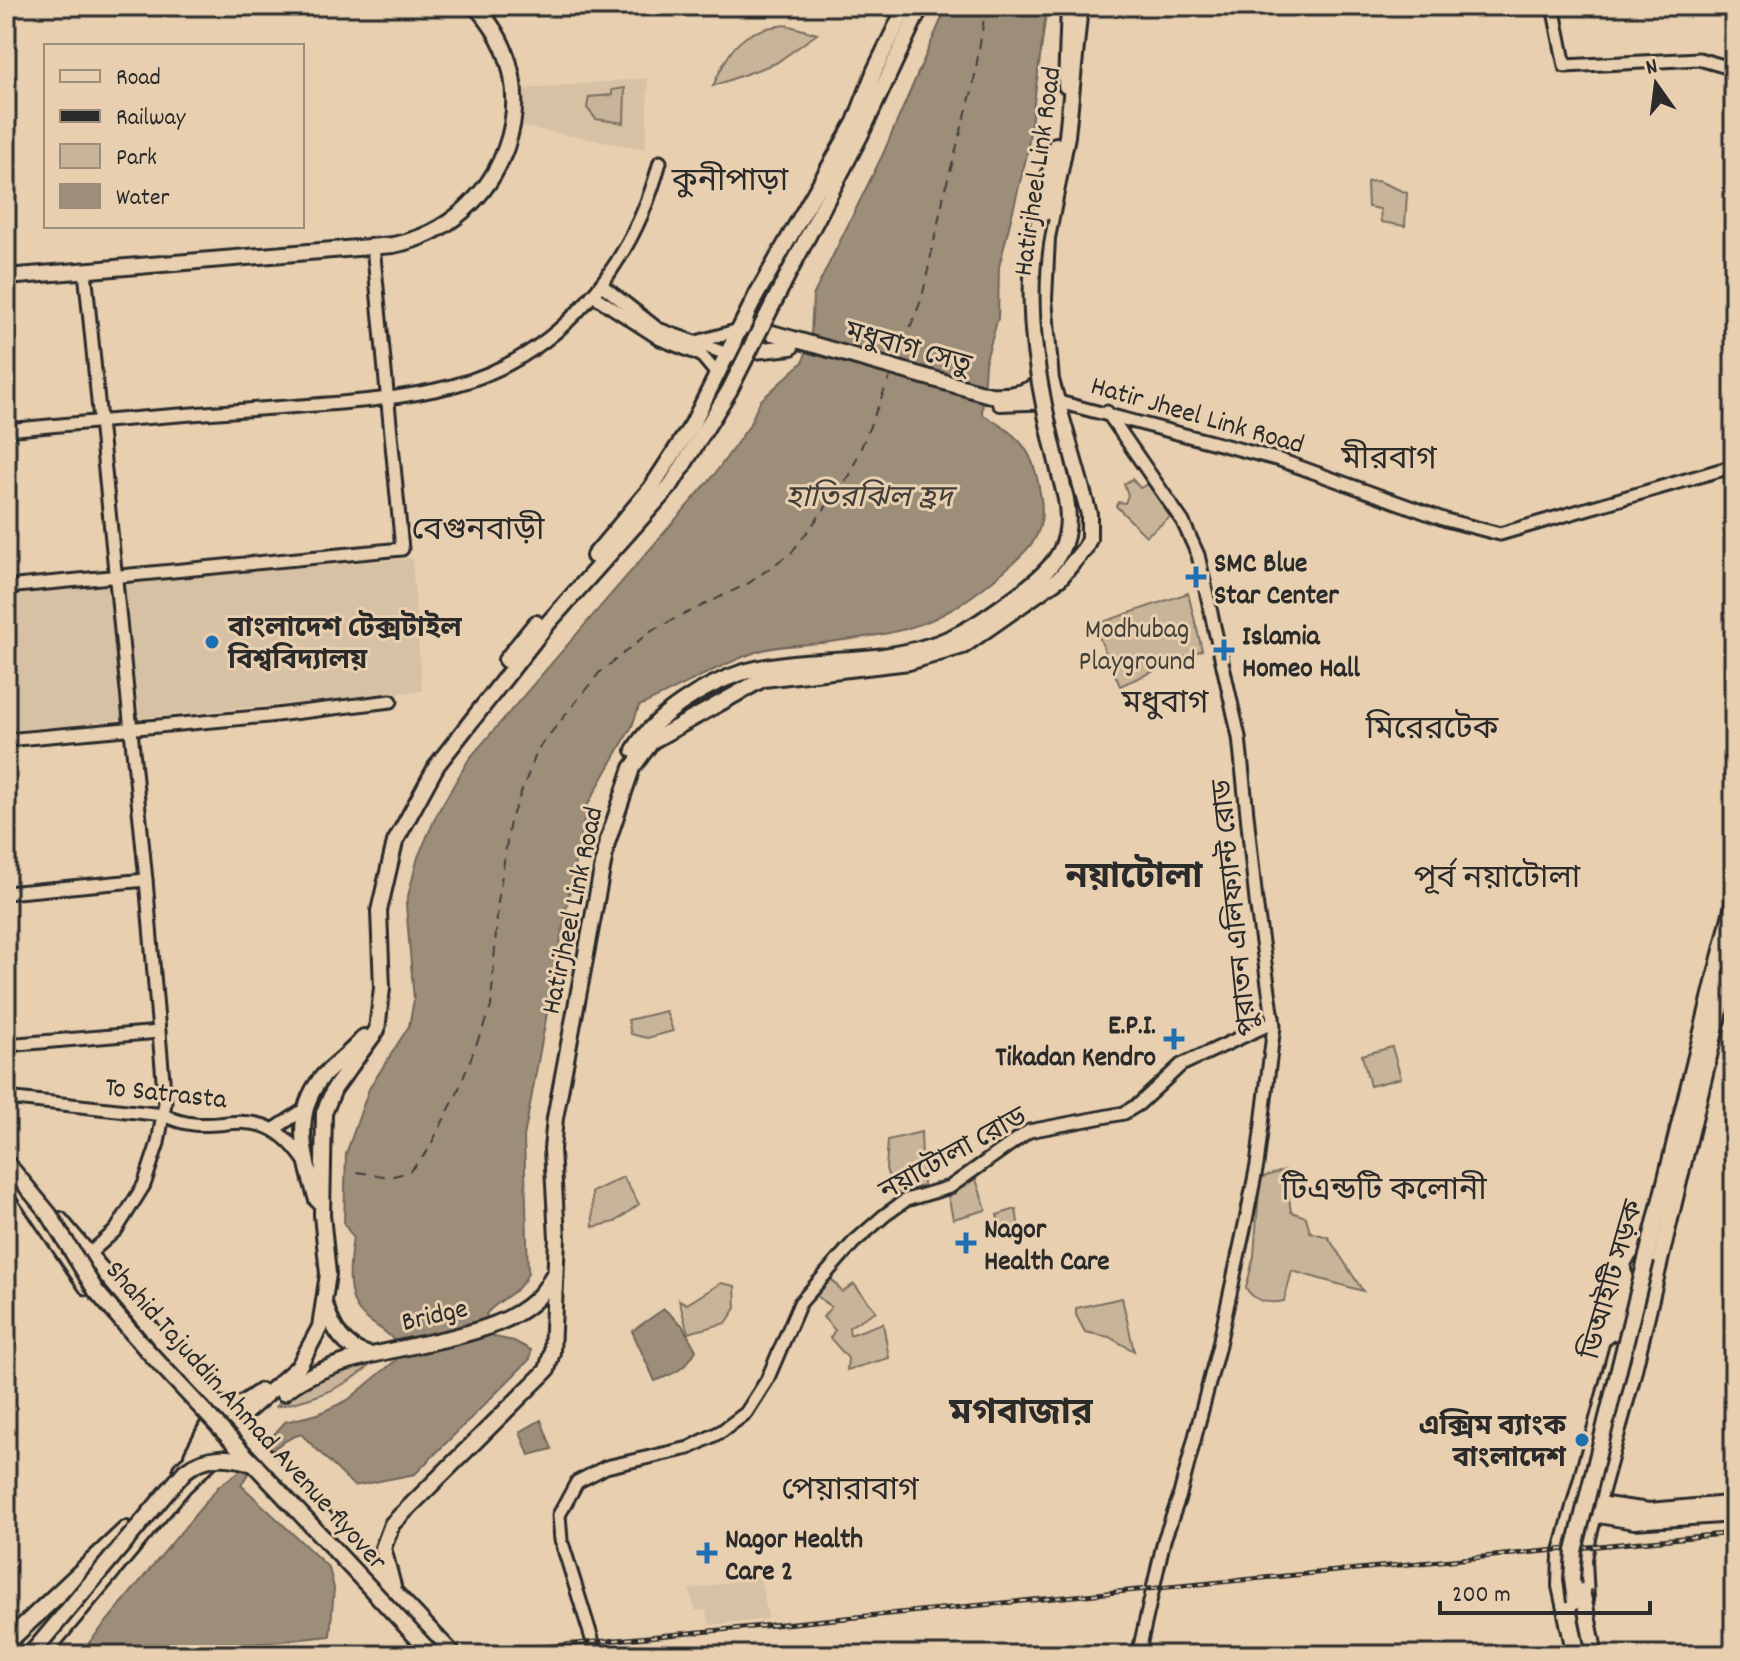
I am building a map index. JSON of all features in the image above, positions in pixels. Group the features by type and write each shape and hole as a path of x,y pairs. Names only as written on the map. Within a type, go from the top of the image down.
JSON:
{"highway":[{"path":"6,1643 126,1530"}],"main road":[{"path":"6,277 373,246 407,242 433,232 476,198 498,165 512,123 514,82 502,42 475,6"},
{"path":"322,1215 305,1161 305,1109 323,1077 368,1032 379,997 375,913 387,848 432,758 481,697 517,644 651,488 692,425 757,294 845,141 906,6"},
{"path":"897,52 897,40 913,6"},
{"path":"30,1655 185,1471 228,1446 239,1427 305,1360 326,1306 328,1259 322,1215 324,1113 334,1089 377,1030 379,921 392,848 432,773 526,649 671,485 729,391 860,136 921,6"},
{"path":"555,1264 545,1192 544,1148 548,1106 608,805 625,765 650,729 724,680 756,669 910,651 963,633 1046,574 1059,560 1068,529 1066,499 1044,405 1032,329 1033,257 1063,117 1072,7"},
{"name":"Hatirjheel Link Road","path":"393,1586 383,1548 392,1524 547,1370 552,1352 558,1225 552,1149 555,1118 586,938 607,843 632,768 652,741 763,679 919,660 963,646 1044,590 1071,567 1089,539 1086,501 1058,408 1049,358 1044,299 1047,238 1067,136 1072,7"},
{"path":"757,294 765,315 794,346"},
{"name":"মধুবাগ সেতু","path":"742,323 794,346 996,399 1038,385 1049,358"},
{"path":"725,362 750,336 794,346"},
{"path":"996,399 1047,419 1065,433"},
{"name":"Hatir Jheel Link Road","path":"996,399 1058,408"},
{"path":"652,741 662,730 756,669"},
{"name":"ডিআইটি সড়ক","path":"1575,1655 1560,1586 1561,1555 1637,1272 1646,1260 1734,901"},
{"name":"ডিআইটি সড়ক","path":"1597,1655 1584,1588 1584,1559 1631,1382 1734,952"},
{"path":"1597,1655 1582,1593 1584,1546 1696,1085 1708,1060"},
{"path":"6,1152 71,1238 258,1447 263,1468"},
{"name":"Shahid Tajuddin Ahmad Avenue flyover","path":"6,1162 49,1214 96,1291 190,1398 263,1468 443,1655"},
{"path":"6,1173 41,1216 91,1292 228,1446 263,1468 393,1586 454,1655"},
{"name":"Shahid Tajuddin Ahmad Avenue flyover","path":"71,1238 96,1277 431,1655"},
{"path":"1588,1655 1574,1594 1574,1551 1646,1260"},
{"name":"Bridge","path":"374,1353 497,1325 531,1306 547,1289 555,1264"},
{"path":"326,1306 342,1339 352,1349 374,1353"},
{"path":"218,1405 247,1402 316,1338"},
{"path":"239,1427 299,1380 329,1365 374,1353"},
{"path":"42,1655 193,1466 209,1423"},
{"path":"23,1655 126,1530 193,1466 228,1446"},
{"path":"193,1466 225,1460 263,1468"},
{"path":"1573,1506 1649,1511 1734,1504"},
{"path":"1597,1509 1634,1521"},
{"path":"1589,1534 1634,1521 1734,1514"}],"street":[{"path":"1553,6 1565,66 1699,59 1734,69"},
{"path":"6,430 386,397 454,385 482,374 544,340 603,286 639,226 660,162"},
{"path":"6,587 402,549 373,246"},
{"path":"85,271 146,880 164,1115 144,1185 126,1216 88,1255"},
{"path":"603,286 658,329 692,342 725,362"},
{"path":"594,296 660,339 725,362"},
{"path":"581,309 596,305 614,308"},
{"path":"692,342 712,340 742,323"},
{"name":"Hatir Jheel Link Road","path":"1058,408 1071,404 1107,412 1280,460 1440,518 1500,534 1734,466"},
{"name":"পুরাতন এলিফ্যান্ট রোড","path":"1107,412 1183,522 1198,555 1239,737 1255,898 1273,1016 1257,1165 1246,1220 1218,1349 1179,1498 1164,1540 1138,1655"},
{"path":"6,740 268,716 391,701"},
{"path":"6,893 146,880"},
{"name":"নয়াটোলা রোড","path":"597,1655 558,1527 561,1507 577,1482 606,1467 689,1448 735,1422 755,1403 800,1303 857,1239 906,1200 950,1187 1029,1131 1124,1113 1139,1104 1181,1065 1272,1023 1273,1016"},
{"path":"6,1045 159,1032"},
{"name":"To Satrasta","path":"6,1098 164,1115 180,1121 276,1128"},
{"path":"305,1109 276,1128 305,1161"},
{"path":"160,1135 180,1121"}],"shaded area":[{"path":"648,78 646,149 522,127 524,89"},
{"name":"বাংলাদেশ টেক্সটাইল বিশ্ববিদ্যালয়","path":"412,558 422,691 6,731 6,593"},
{"path":"760,1576 768,1619 710,1625 705,1610 696,1611 689,1590"}],"green space":[{"path":"786,25 817,34 776,63 713,86 739,42 758,31"},
{"path":"625,88 624,123 596,119 587,108 589,97 612,95 612,90"},
{"path":"1378,181 1407,193 1405,226 1381,222 1380,209 1368,207 1367,182"},
{"path":"1132,479 1140,488 1152,482 1173,515 1146,536 1116,506 1118,502 1125,503 1128,495 1124,484"},
{"name":"Modhubag Playground","path":"1188,593 1202,650 1120,686 1094,625"},
{"path":"666,1011 673,1031 647,1038 631,1034 628,1020"},
{"path":"1392,1047 1401,1078 1370,1086 1362,1055"},
{"path":"921,1132 923,1186 895,1194 886,1169 888,1140"},
{"path":"973,1170 986,1210 953,1219 946,1185"},
{"path":"1285,1170 1291,1212 1306,1217 1310,1232 1328,1237 1363,1291 1292,1271 1284,1301 1263,1301 1246,1288 1254,1256 1260,1178"},
{"path":"623,1177 639,1204 615,1222 593,1227 592,1192"},
{"path":"1016,1209 1020,1236 1016,1237 1015,1233 1003,1236 997,1215"},
{"path":"828,1275 842,1292 854,1284 876,1311 849,1327 850,1335 883,1323 889,1358 847,1370 848,1358 830,1338 835,1330 823,1317 831,1307 812,1292"},
{"path":"721,1283 735,1286 736,1308 726,1323 688,1333 679,1300 687,1304"},
{"path":"1122,1298 1134,1351 1109,1337 1085,1332 1076,1315 1076,1308"},
{"path":"378,1357 344,1384 304,1400 275,1407 313,1378"}],"water":[{"name":"হাতিরঝিল হ্রদ","path":"947,6 1047,6 1027,154 999,267 998,318 985,363 982,414 1017,439 1030,457 1042,511 1034,540 1022,555 981,589 940,616 921,624 878,635 764,650 726,664 639,706 632,726 588,804 578,846 524,1137 528,1272 516,1290 486,1314 494,1337 514,1341 531,1350 530,1359 415,1474 354,1486 301,1434 275,1448 246,1477 241,1485 329,1568 334,1588 330,1636 145,1655 79,1655 219,1486 244,1468 285,1422 318,1414 348,1400 395,1361 397,1351 391,1337 359,1311 352,1295 353,1237 344,1224 346,1154 369,1089 409,1026 414,1000 406,904 418,857 438,812 469,759 714,475 749,426 760,401 803,362 811,336 813,296 883,154"},
{"path":"664,1309 682,1325 696,1350 679,1370 655,1381 632,1331"},
{"path":"541,1420 552,1449 529,1455 520,1432"}],"ferry route":[{"path":"897,361 922,298 945,190 973,87 986,6"},
{"path":"357,1172 390,1177 409,1172 427,1152 456,1096 491,1007 498,902 510,821 538,749 599,673 652,630 749,583 792,552 850,475 891,374"}],"railway":[{"path":"459,1655 1734,1533"}],"place":[{"name":"SMC Blue Star Center","path":"1196,577"},
{"name":"বাংলাদেশ টেক্সটাইল বিশ্ববিদ্যালয়","path":"212,642"},
{"name":"Islamia Homeo Hall","path":"1224,650"},
{"name":"E.P.I. Tikadan Kendro","path":"1174,1039"},
{"name":"Nagor Health Care","path":"966,1243"},
{"name":"এক্সিম ব্যাংক বাংলাদেশ","path":"1582,1440"},
{"name":"Nagor Health Care 2","path":"707,1553"}],"district":[{"name":"কুনীপাড়া","path":"730,179"},
{"name":"মীরবাগ","path":"1389,457"},
{"name":"বেগুনবাড়ী","path":"478,528"},
{"name":"মধুবাগ","path":"1165,701"},
{"name":"মিরেরটেক","path":"1432,727"},
{"name":"নয়াটোলা","path":"1134,874"},
{"name":"পূর্ব নয়াটোলা","path":"1497,876"},
{"name":"টিএন্ডটি কলোনী","path":"1384,1188"},
{"name":"মগবাজার","path":"1021,1410"},
{"name":"পেয়ারাবাগ","path":"850,1488"}]}
